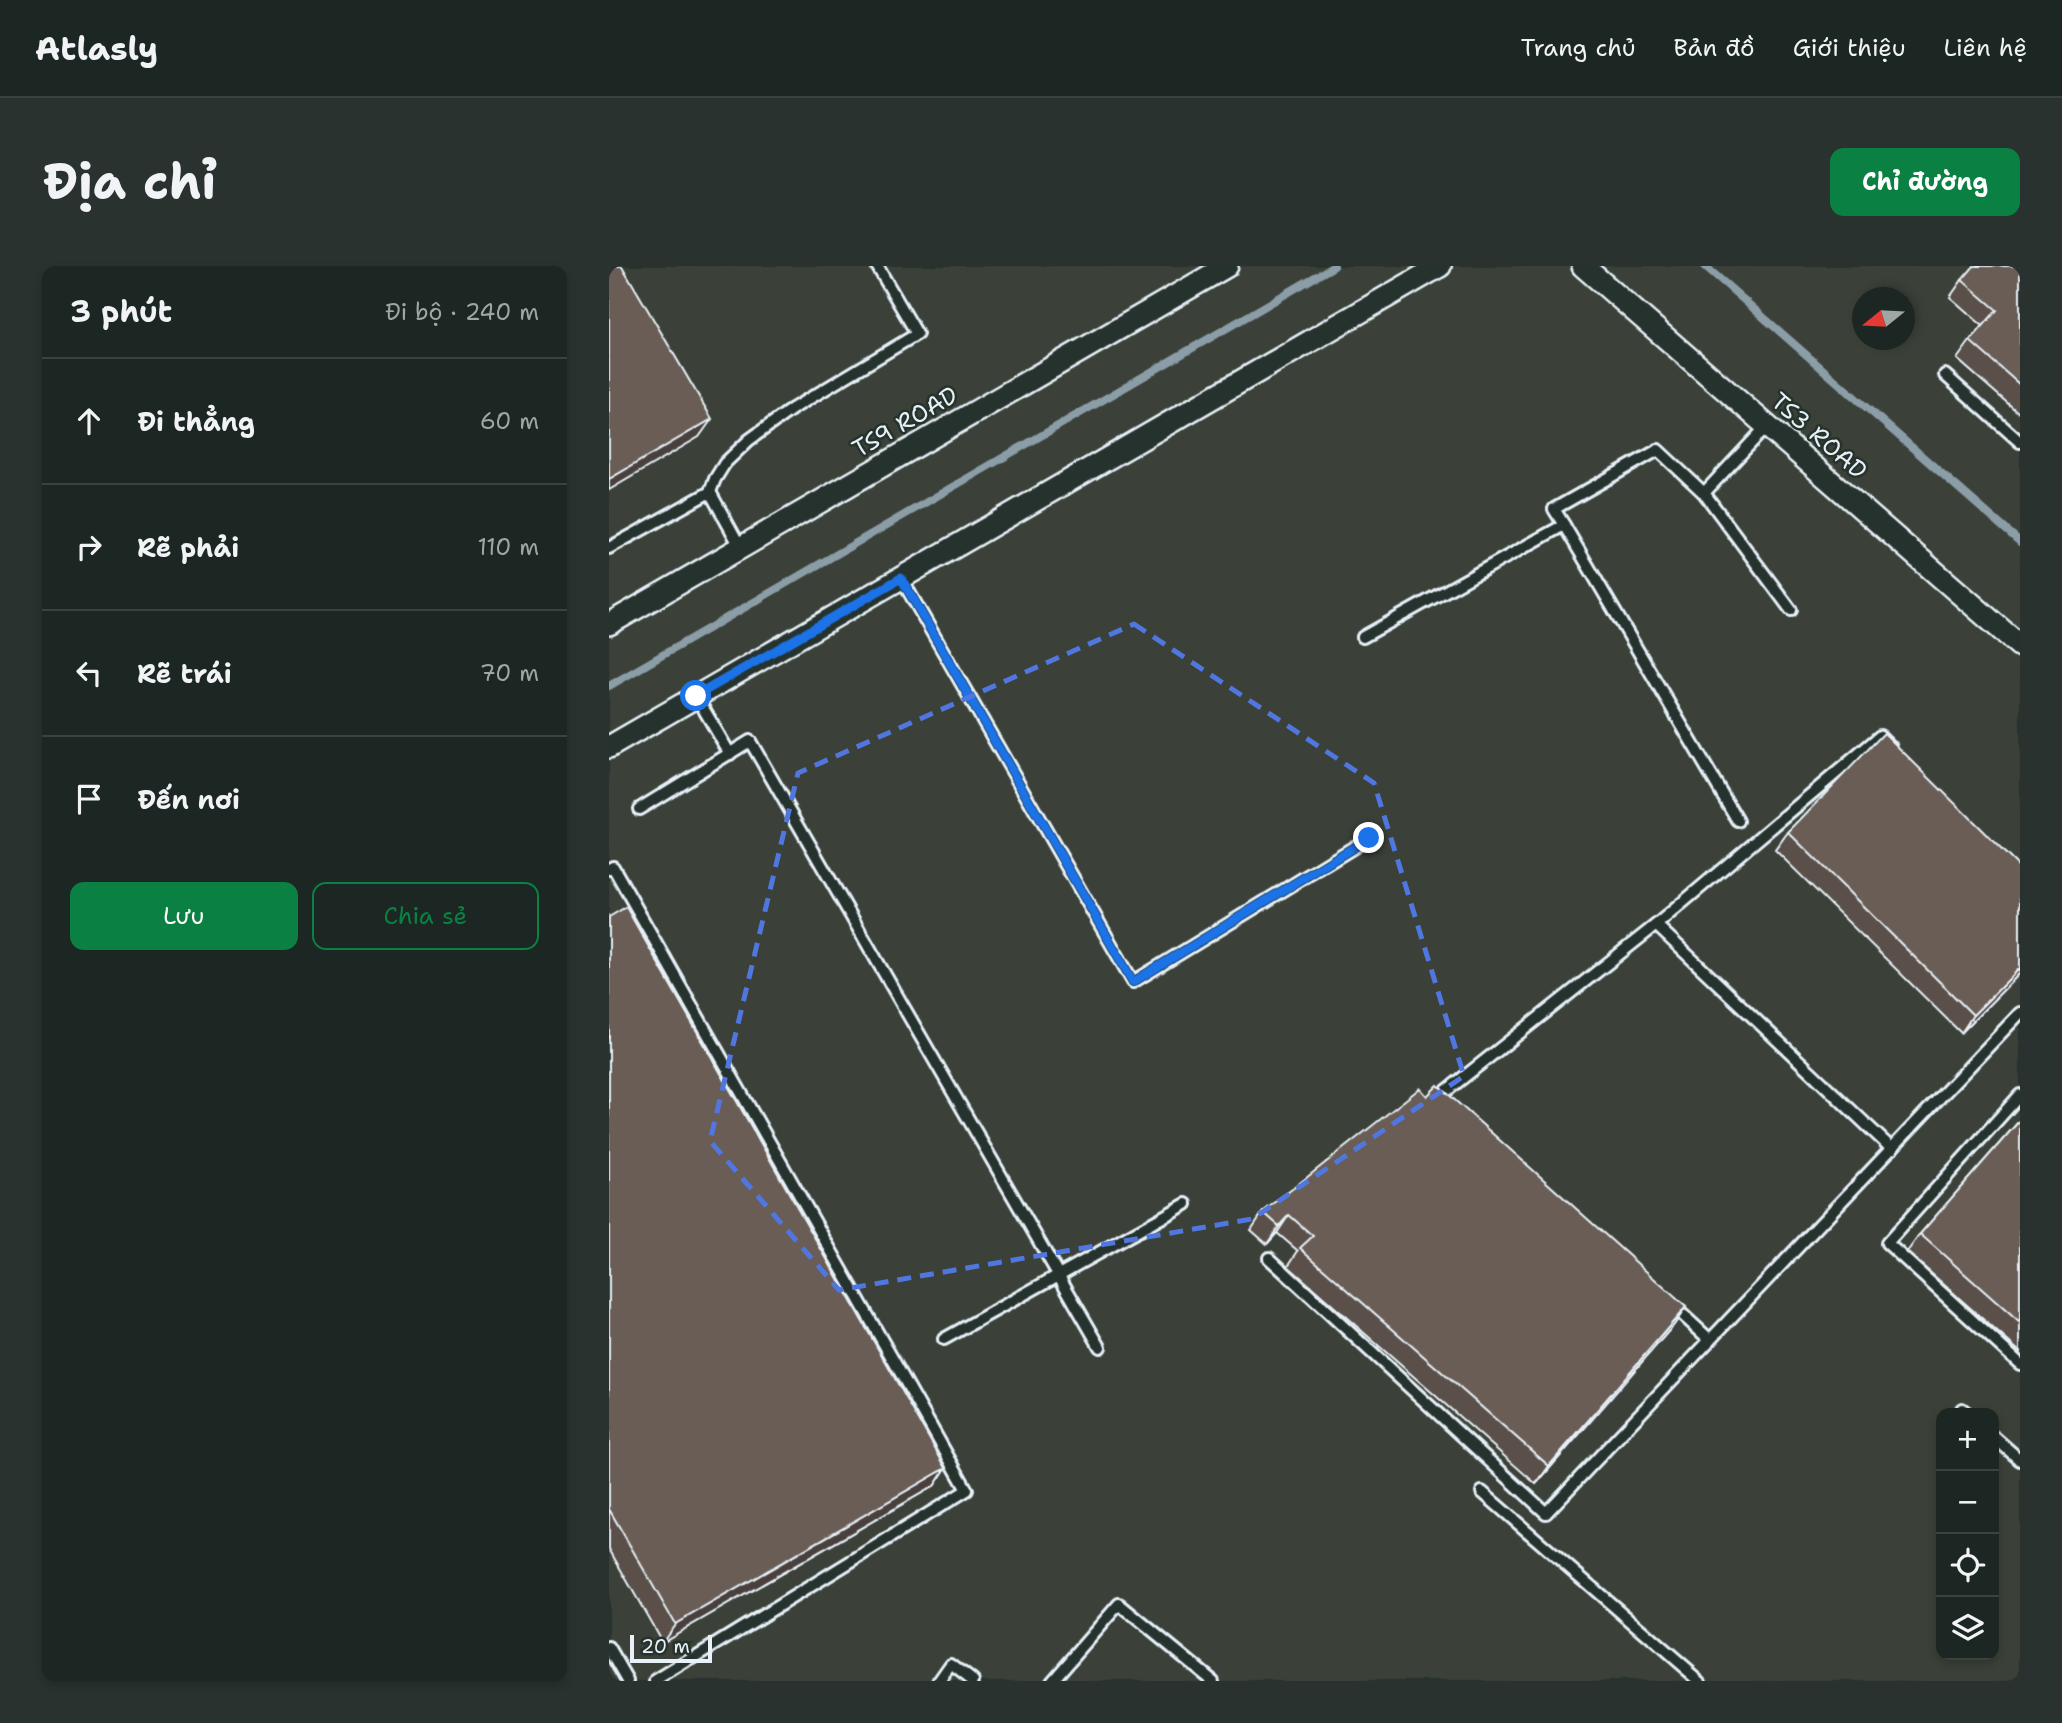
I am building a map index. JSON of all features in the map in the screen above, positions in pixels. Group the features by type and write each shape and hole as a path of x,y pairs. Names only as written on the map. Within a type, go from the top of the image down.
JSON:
{"street":[{"name":"TS9 ROAD","path":"609,624 1227,266"},
{"path":"609,747 1440,266"},
{"name":"TS3 ROAD","path":"1583,266 2020,646"}],"lane":[{"path":"609,548 710,492 725,463 749,440 792,409 917,334 877,266"},
{"path":"1945,375 2020,442"},
{"path":"1704,493 1767,426"},
{"path":"1738,821 1554,509 1658,450 1704,493 1791,610"},
{"path":"710,492 741,548"},
{"path":"1363,637 1564,525"},
{"path":"901,578 1133,982 1369,838"},
{"path":"696,696 730,754"},
{"path":"1450,1105 1440,1096 1656,925 1880,736 1900,755"},
{"path":"639,809 750,741 1100,1348"},
{"path":"610,866 967,1490 656,1681"},
{"path":"1656,925 1892,1149"},
{"path":"1269,1258 1546,1513 2020,1013"},
{"path":"2020,1095 1887,1243 2020,1364"},
{"path":"944,1339 1186,1204"},
{"path":"1660,1294 1710,1340"},
{"path":"1999,1441 2020,1460"},
{"path":"1482,1492 1700,1681"},
{"path":"1052,1681 1119,1604 1213,1681"},
{"path":"609,1648 628,1681"},
{"path":"939,1681 951,1664 973,1681"}],"highlighted area":[{"path":"1134,624 1374,783 1464,1076 1252,1219 839,1290 710,1141 798,773"}],"shaded area":[{"path":"609,266 2020,266 2020,1681 609,1681"}],"building":[{"path":"609,266 622,266 712,419 609,479"},
{"path":"1974,266 2020,266 2020,385 1970,341 1997,310 1962,280"},
{"path":"1884,733 2020,868 2020,968 1973,1015 1788,832"},
{"path":"626,907 946,1468 675,1624 609,1509 609,917"},
{"path":"1438,1085 1686,1307 1549,1466 1300,1248 1313,1236 1289,1215 1279,1226 1263,1212 1420,1088 1427,1096"},
{"path":"2020,1120 2020,1323 1920,1234"}],"waterway":[{"path":"609,686 1334,266"},
{"path":"1705,266 2020,542"}],"route":[{"path":"696,696 901,578 1133,982 1369,838"}]}
